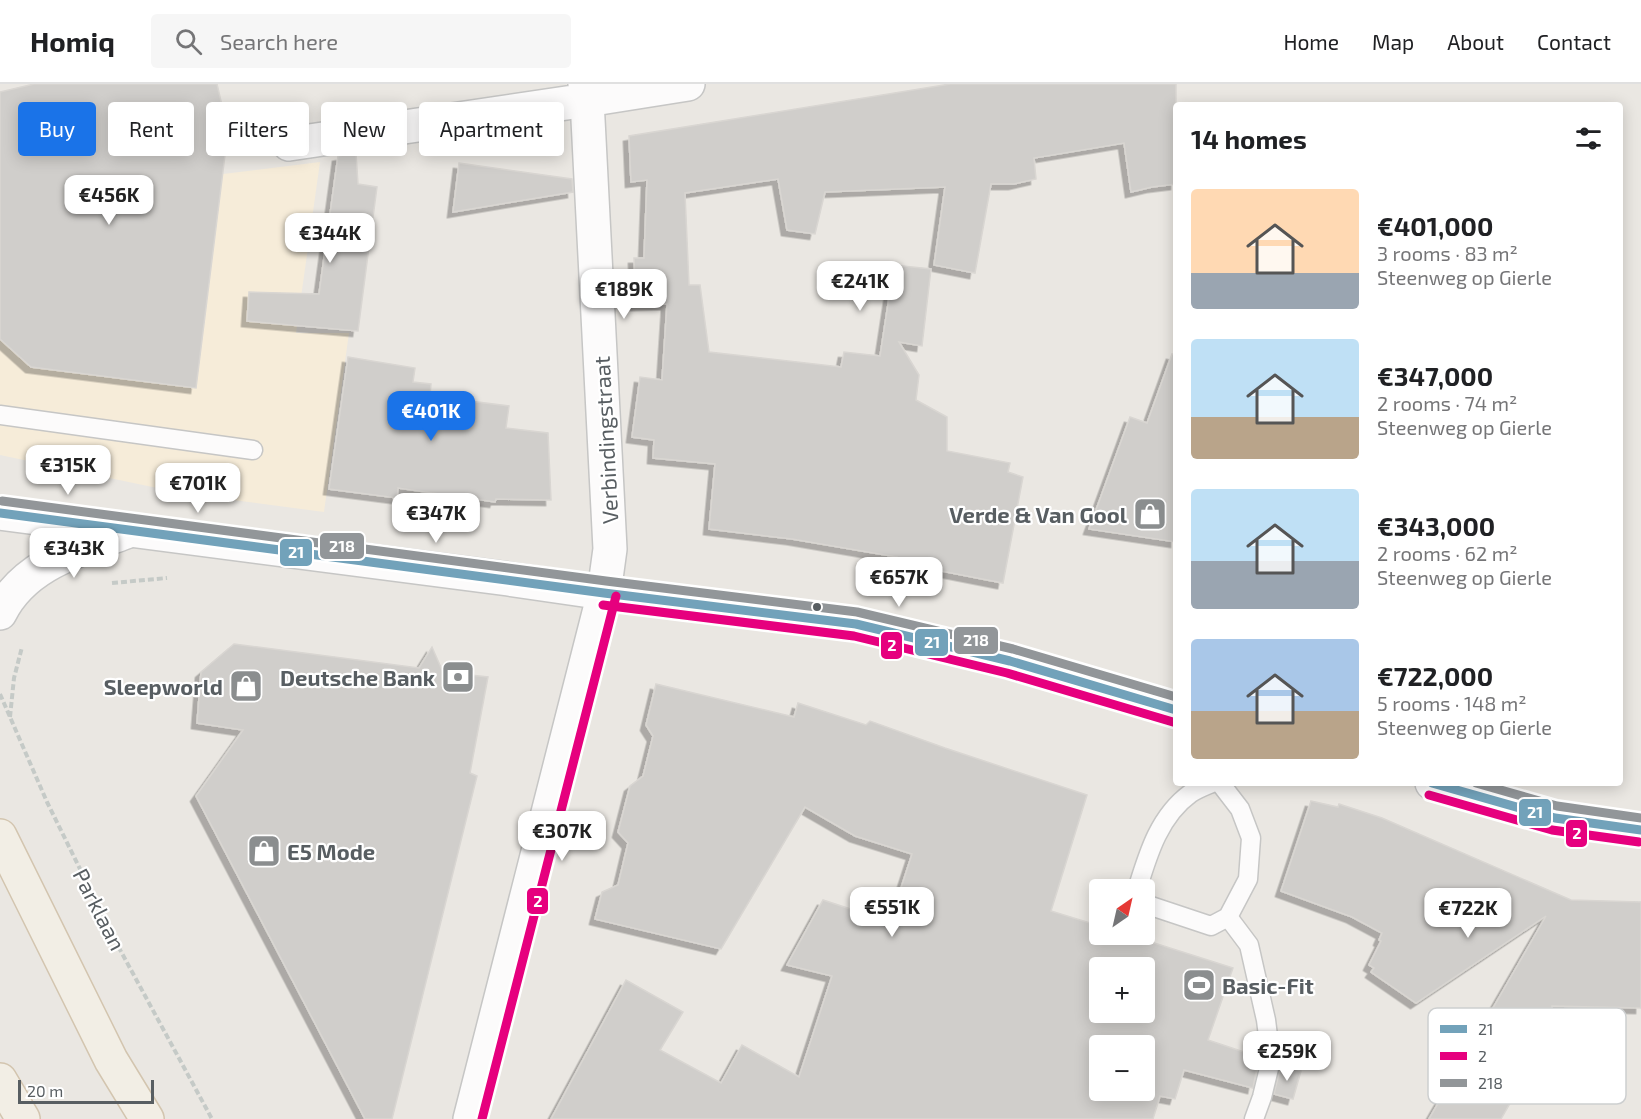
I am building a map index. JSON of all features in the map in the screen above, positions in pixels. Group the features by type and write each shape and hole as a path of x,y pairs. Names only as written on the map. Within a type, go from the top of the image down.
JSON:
{"main road":[{"path":"0,836 111,1060 147,1119"},
{"path":"0,1080 23,1119"}],"street":[{"path":"309,140 586,92 688,84"},
{"name":"Verbindingstraat","path":"470,1119 604,593 610,549 586,92"},
{"path":"0,513 856,624 1010,661 1173,709"},
{"path":"0,613 5,603 35,572 55,559 129,530"},
{"path":"1443,786 1555,818 1641,830"}],"lane":[{"path":"0,415 253,450"},
{"path":"1140,879 1148,852 1164,819 1191,793 1206,786"},
{"path":"1155,907 1211,926 1228,917 1248,879 1251,838 1240,809 1222,786"},
{"path":"1228,917 1249,945 1266,1020 1270,1060 1262,1097 1254,1119"}],"path":[{"name":"Parklaan","path":"0,694 47,802 113,935 212,1119"}],"shaded area":[{"path":"34,84 217,84 221,102 206,102 206,156 225,156 223,174 320,162 296,333 349,333 324,512 181,493 0,455 0,92"}],"building":[{"path":"34,84 217,84 221,102 206,102 206,156 225,156 196,388 31,367 0,339 0,92"},
{"path":"950,84 1176,84 1176,102 1173,102 1173,184 1131,192 1124,143 1034,158 1036,179 1014,184 991,184 975,273 934,265 945,187 825,192 815,234 787,230 778,179 685,193 689,285 700,285 709,352 841,367 844,352 880,356 894,265 931,269 922,346 899,342 919,375 916,400 947,417 947,451 1010,463 1008,472 1023,477 1003,583 941,571 942,564 896,560 897,557 792,539 709,529 715,464 653,458 654,440 632,437 640,377 662,380 667,304 636,305 634,258 644,258 647,180 631,182 629,136"},
{"path":"338,156 356,156 358,184 377,187 372,225 361,227 362,247 369,247 358,331 247,321 249,292 319,294"},
{"path":"459,163 572,179 573,192 453,212"},
{"path":"1173,354 1173,542 1089,529 1130,417 1147,423"},
{"path":"348,357 415,368 413,382 431,384 430,396 509,406 506,428 548,433 551,500 496,499 495,502 398,488 397,498 329,489"},
{"path":"234,644 419,668 432,647 443,672 488,677 470,773 477,776 392,1119 365,1119 196,796 243,730 197,723 201,672"},
{"path":"656,684 794,717 798,703 866,725 870,721 1087,795 1051,911 1089,923 1089,945 1155,943 1233,968 1208,1040 1259,1057 1253,1088 1184,1070 1175,1099 1160,1096 1153,1119 551,1119 626,980 683,1012 660,1050 721,1083 742,1045 799,1077 832,976 787,965 823,900 890,922 912,854 855,836 805,807 721,949 595,919 602,892 618,885 628,843 618,832 630,786 643,776 653,736 646,725"},
{"path":"1311,801 1338,807 1339,804 1382,818 1571,900 1641,902 1641,1008 1552,1006 1552,1008 1493,1008 1546,916 1416,1003 1371,972 1374,968 1369,965 1381,941 1379,940 1382,933 1352,917 1281,891"},
{"path":"1281,1065 1301,1071 1293,1099 1274,1094"},
{"path":"1438,1104 1510,1104 1501,1119 1429,1119"}],"transit line":[{"name":"218","path":"2,501 857,612 1013,649 1173,696"},
{"name":"21","path":"0,513 856,624 1010,661 1173,709"},
{"name":"2","path":"482,1119 616,596"},
{"name":"2","path":"603,605 854,636 1007,673 1173,722"},
{"name":"21","path":"1443,786 1555,818 1641,830"},
{"name":"218","path":"1487,786 1557,806 1641,818"},
{"name":"2","path":"1429,795 1552,830 1639,842"}],"place":[{"name":"Verde & Van Gool","path":"1150,514"},
{"name":"Deutsche Bank","path":"458,677"},
{"name":"Sleepworld","path":"246,686"},
{"name":"E5 Mode","path":"264,851"},
{"name":"Basic-Fit","path":"1199,985"}]}
